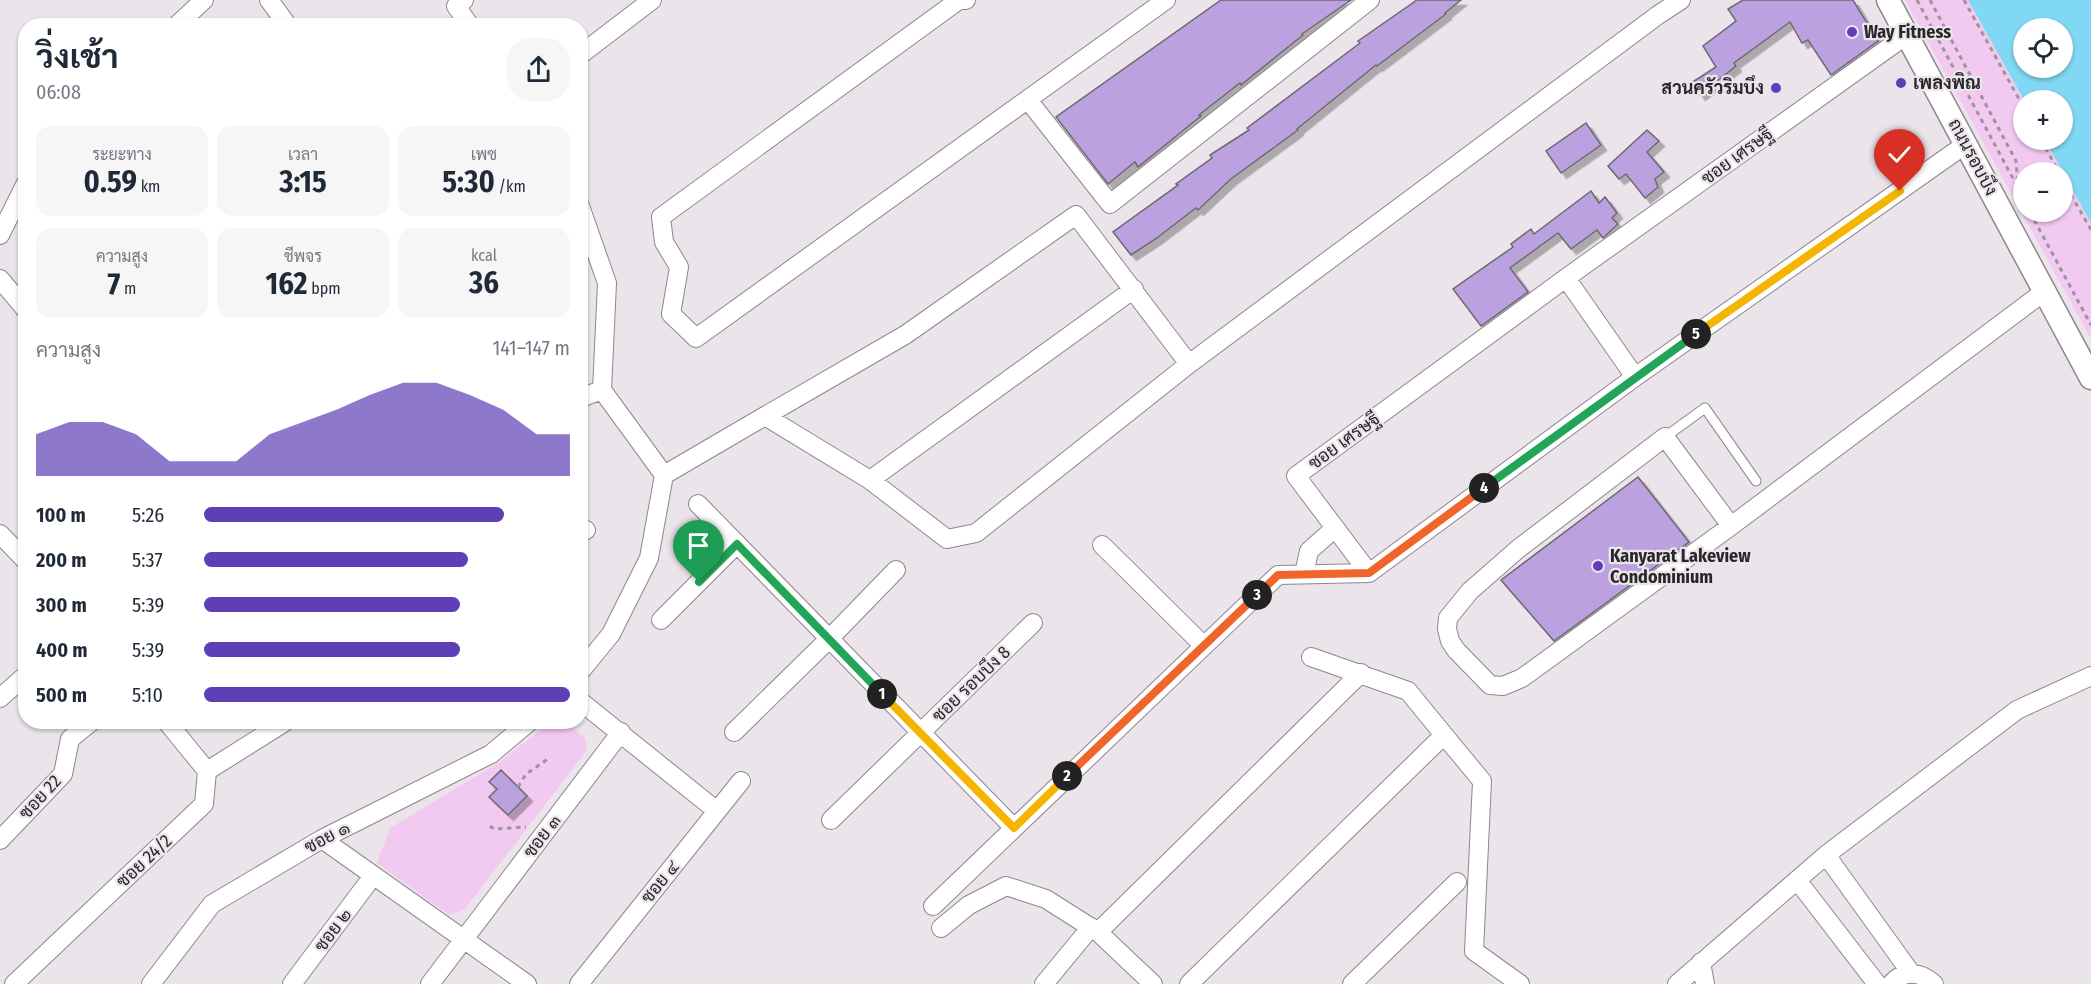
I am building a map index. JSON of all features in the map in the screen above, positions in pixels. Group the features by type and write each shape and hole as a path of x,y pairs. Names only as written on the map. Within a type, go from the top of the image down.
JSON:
{"street":[{"path":"185,18 204,0"},
{"path":"269,0 282,18"},
{"path":"464,0 456,6 464,18"},
{"path":"588,49 652,0"},
{"path":"966,0 959,0 661,217 664,242 679,267 671,314 696,338 1166,0"},
{"path":"1028,100 1110,204 1370,0"},
{"path":"765,416 870,480 947,540 976,533 1189,364 1648,22 1681,0"},
{"name":"ถนนรอบบึง","path":"1888,0 2091,378"},
{"name":"ซอย เศรษฐี","path":"1335,528 1296,476 1566,278 1908,34"},
{"path":"933,906 1278,575 1369,573 1635,377 1966,144"},
{"path":"0,235 18,199"},
{"path":"664,475 905,335 1077,215 1189,364"},
{"path":"588,229 607,283 602,390 664,475 649,558 610,634 588,662"},
{"path":"1566,278 1635,377"},
{"path":"0,279 18,300"},
{"path":"870,480 1134,290"},
{"path":"1731,525 1665,437 1518,549 1470,591 1448,618 1447,629 1450,641 1490,685 1503,686 1513,683 1731,525 2044,291"},
{"path":"588,395 602,390"},
{"path":"698,504 1014,828"},
{"path":"1304,574 1309,551 1335,528 1369,573"},
{"path":"0,534 18,553"},
{"path":"661,620 737,544"},
{"path":"1101,545 1204,646"},
{"path":"734,732 830,639 896,570"},
{"name":"ซอย รอบบึง 8","path":"831,820 1033,623"},
{"path":"1311,657 1408,691 1482,781 1474,951 1514,982"},
{"path":"1044,984 1094,930 1361,673"},
{"path":"1677,984 1826,855 2017,710 2091,676"},
{"path":"0,698 18,682"},
{"path":"588,706 717,811"},
{"name":"ซอย 22","path":"0,840 63,774 70,739 82,729"},
{"path":"173,729 207,771 274,729"},
{"name":"ซอย ๑","path":"151,984 212,904 322,839 491,754 521,729"},
{"name":"ซอย ๓","path":"430,984 621,732"},
{"path":"1189,984 1444,735"},
{"name":"ซอย 24/2","path":"14,984 204,804 207,771"},
{"name":"ซอย ๔","path":"579,984 741,781"},
{"path":"322,839 527,984"},
{"path":"1826,855 1911,973"},
{"name":"ซอย ๒","path":"292,984 373,876"},
{"path":"1797,880 1877,984"},
{"path":"1352,984 1457,882"},
{"path":"941,928 969,905 1006,886 1046,898 1094,930 1153,984"},
{"path":"1701,962 1705,984"},
{"path":"1891,984 1902,975 1911,973 1920,975 1934,984"}],"lane":[{"path":"1665,437 1705,408 1756,481"}],"path":[{"path":"1917,0 2013,180"},
{"path":"1930,0 2016,162"},
{"path":"1964,0 2014,90"},
{"path":"2073,198 2091,230"},
{"path":"2035,222 2091,325"},
{"path":"518,787 526,774 548,759"},
{"path":"490,826 494,829 528,827"}],"shaded area":[{"path":"1905,0 1968,0 2018,90 2013,90 2013,150 2051,150 2057,162 2013,162 2013,197"},
{"path":"2073,191 2091,223 2091,339 2027,222 2073,222"},
{"path":"542,729 573,729 585,738 587,750 465,909 449,915 377,863 390,828 498,763"}],"water":[{"path":"1968,0 2091,0 2091,223 2073,191 2073,162 2057,162 2051,150 2073,150 2073,90 2018,90"}],"building":[{"path":"1221,0 1351,0 1302,34 1241,85 1240,83 1199,115 1201,116 1138,167 1135,162 1108,184 1056,117"},
{"path":"1417,0 1461,0 1446,14 1376,65 1298,130 1231,179 1198,210 1196,208 1131,255 1113,232 1178,185 1176,184 1212,158 1210,155 1249,130 1247,128 1360,43 1358,41"},
{"path":"1743,0 1853,0 1878,41 1831,75 1808,40 1802,43 1790,22 1734,63 1736,66 1700,95 1691,83 1716,67 1703,46 1736,21 1728,9"},
{"path":"1586,123 1601,145 1561,173 1546,151"},
{"path":"1647,130 1659,141 1647,152 1664,172 1655,179 1658,187 1645,198 1626,174 1619,179 1608,166"},
{"path":"1591,191 1599,203 1605,197 1617,213 1612,218 1618,224 1603,238 1597,230 1571,249 1558,233 1510,268 1528,292 1481,326 1453,289 1513,247 1511,244 1531,229 1534,234"},
{"name":"Kanyarat Lakeview Condominium","path":"1638,477 1689,542 1554,641 1501,580"},
{"path":"501,770 527,796 508,815 489,797 497,789 489,782"}],"place":[{"name":"Way Fitness","path":"1852,32"},
{"name":"เพลงพิณ","path":"1901,83"},
{"name":"สวนครัวริมบึง","path":"1776,88"},
{"name":"Kanyarat Lakeview Condominium","path":"1598,566"}],"route":[{"path":"699,582 737,544 1014,828 1278,575 1369,573 1635,377 1900,191"}]}
